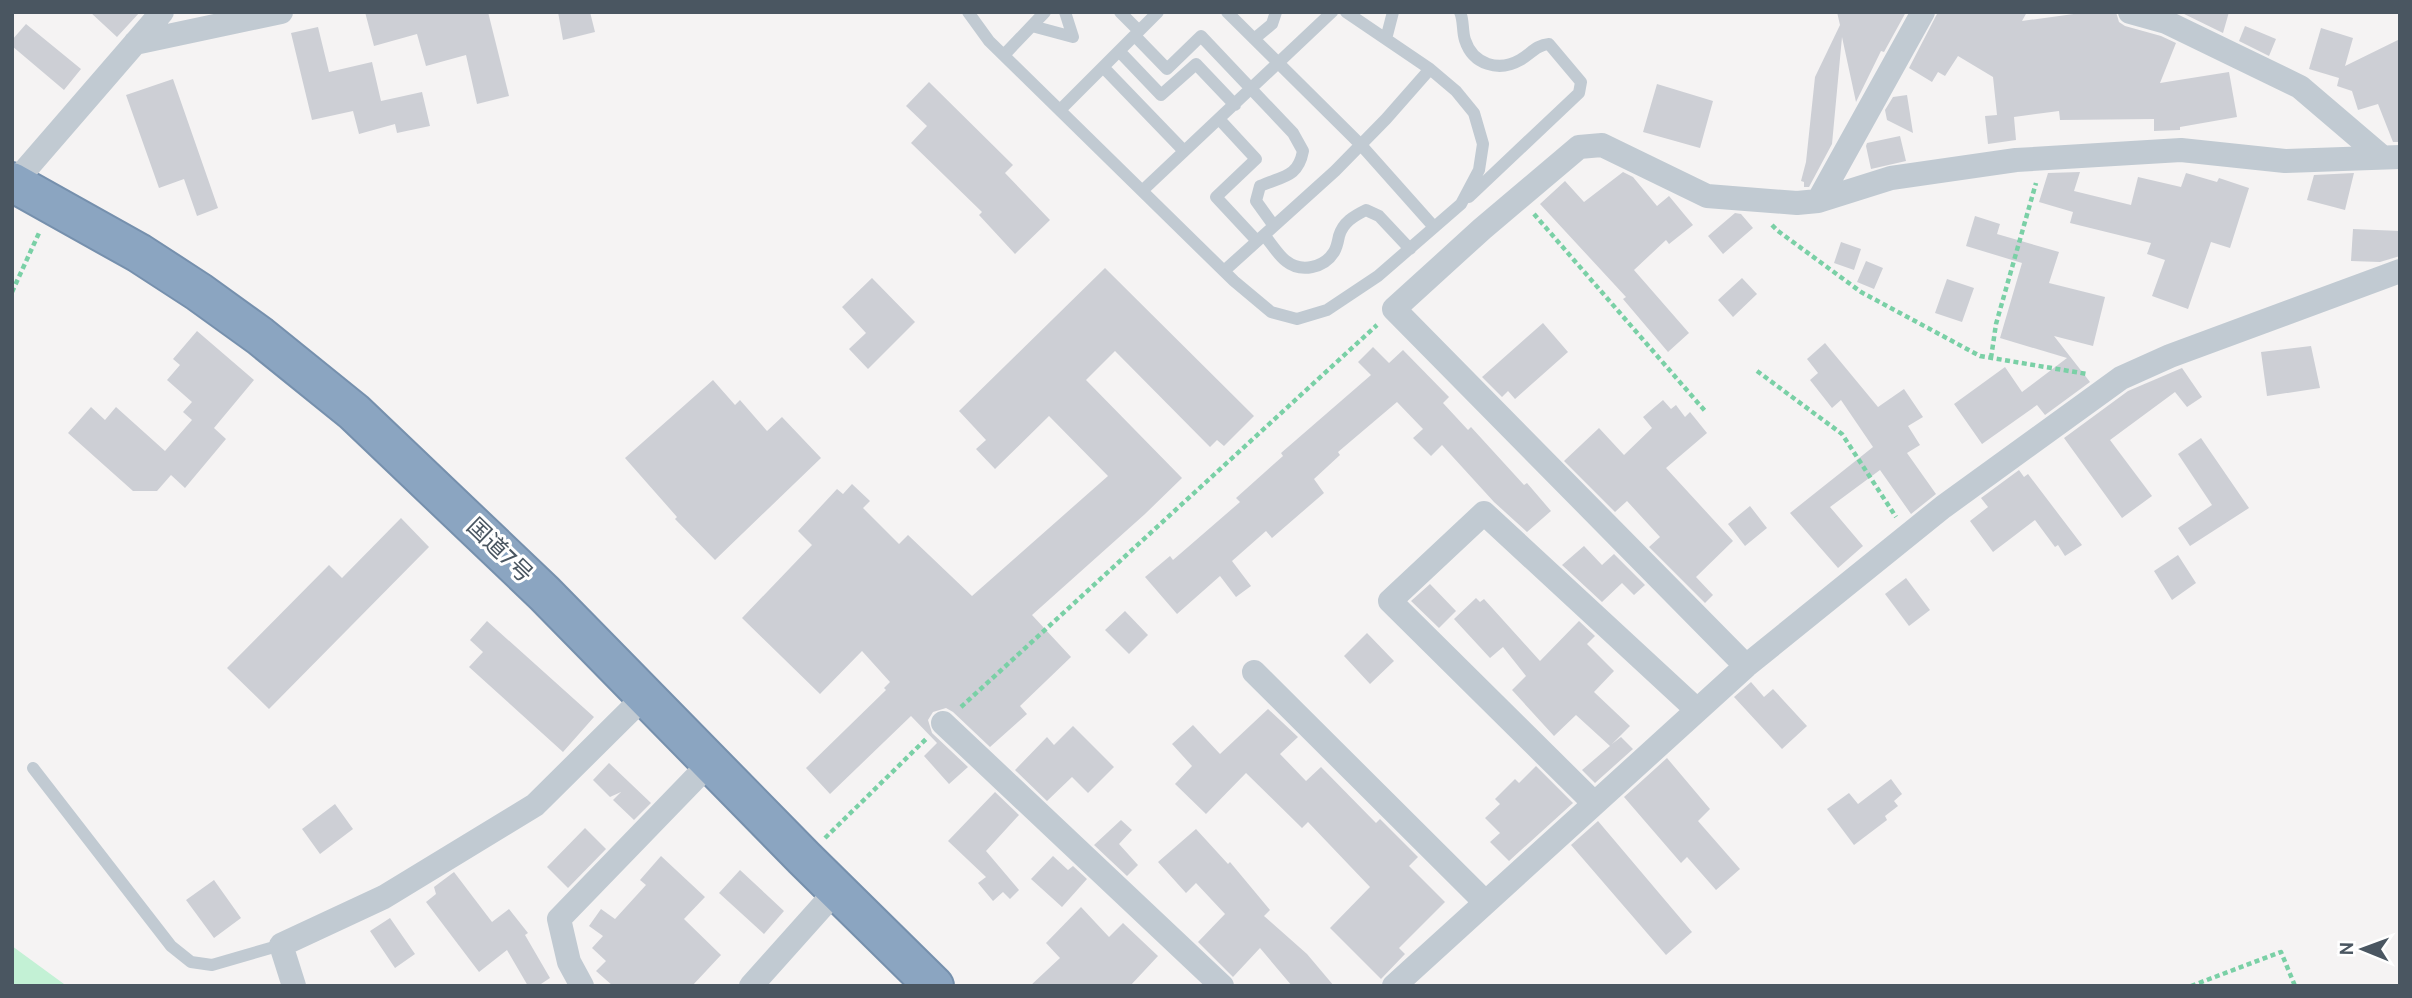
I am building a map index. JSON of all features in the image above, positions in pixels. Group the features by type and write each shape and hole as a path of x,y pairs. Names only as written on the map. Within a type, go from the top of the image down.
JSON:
{"highway":[{"name":"国道7号","path":"13,182 139,253 199,292 309,373 412,465 646,695 836,891 934,986"}],"street":[{"path":"13,182 162,12"},
{"path":"135,43 281,12"},
{"path":"1818,201 1923,12"},
{"path":"2130,12 2166,22 2300,87 2391,157"},
{"path":"1746,666 1394,309 1578,147 1602,145 1707,197 1797,203 1818,201 1891,177 2016,160 2181,150 2285,161 2391,157"},
{"path":"1394,986 1746,666 1942,507 2121,378 2170,356 2400,271"},
{"path":"1594,803 1390,601 1483,513 1697,710"},
{"path":"1254,672 1485,902"},
{"path":"294,986 281,945 384,897 535,806 646,695"},
{"path":"943,723 1222,986"},
{"path":"582,986 569,962 559,919 711,761"},
{"path":"751,986 836,891"}],"lane":[{"path":"1004,55 1045,12"},
{"path":"1032,26 1073,37 1065,12"},
{"path":"1120,12 1167,69 1201,36 1293,134 1303,151 1301,164 1289,176 1260,187 1256,201 1265,234"},
{"path":"1060,110 1158,12"},
{"path":"1227,12 1361,145 1434,227"},
{"path":"1254,39 1272,24 1276,12"},
{"path":"1142,191 1332,12"},
{"path":"1346,12 1430,69 1455,90 1474,113 1483,144 1479,170 1461,204"},
{"path":"973,15 989,41 1224,271 1271,312 1297,319 1327,310 1378,276 1461,204 1579,93 1581,82 1549,44 1541,45 1520,61 1502,67 1486,64 1473,55 1465,41 1460,12"},
{"path":"1386,40 1392,13"},
{"path":"1119,51 1161,95 1196,64 1235,105"},
{"path":"1103,67 1184,152"},
{"path":"1224,271 1361,145 1430,69"},
{"path":"1219,119 1256,159 1216,197 1265,234 1285,260 1297,267 1313,267 1327,261 1336,249 1340,231 1350,217 1366,210 1379,216 1410,249"},
{"path":"33,768 171,946 191,962 212,965 281,945"}],"path":[{"path":"1991,358 1996,324 2042,158"},
{"path":"1520,197 1705,411"},
{"path":"1751,200 1778,231 1861,292 1980,356 2121,378"},
{"path":"12,292 52,203"},
{"path":"804,858 943,723 1394,309"},
{"path":"1757,371 1842,434 1908,535"},
{"path":"2191,986 2281,952 2295,986"}],"green space":[{"path":"12,946 64,984 69,986 12,986"}],"building":[{"path":"90,12 140,12 117,37"},
{"path":"365,12 488,12 509,96 477,104 466,55 426,66 417,34 374,46"},
{"path":"558,12 590,12 595,32 563,40"},
{"path":"1837,12 1906,12 1884,52 1881,51 1856,102 1842,37 1832,144 1809,187 1804,187 1804,182 1801,181 1806,162 1815,77 1840,25"},
{"path":"1938,12 2027,12 2022,21 2088,12 2116,12 2119,22 2125,26 2176,43 2160,83 2229,72 2237,117 2180,127 2180,130 2154,131 2154,119 2060,120 2059,111 2014,117 2016,140 1988,144 1985,116 1997,115 1993,77 1958,56 1945,76 1938,72 1932,82 1909,68"},
{"path":"2180,12 2229,12 2223,33"},
{"path":"26,24 81,69 64,90 12,46 12,40"},
{"path":"2245,26 2276,39 2269,56 2239,41"},
{"path":"318,27 329,72 372,62 381,101 422,92 430,126 397,133 395,124 359,134 353,111 312,120 291,33"},
{"path":"2321,28 2353,38 2345,66 2400,39 2400,142 2393,142 2378,104 2358,110 2352,91 2337,86 2339,78 2309,69"},
{"path":"173,79 218,208 197,216 184,179 159,188 126,95"},
{"path":"929,82 1013,165 1005,173 1050,220 1015,254 979,215 982,212 911,143 927,126 906,106"},
{"path":"1657,84 1713,101 1700,148 1643,132"},
{"path":"1907,95 1913,133 1887,120 1885,110 1893,97"},
{"path":"1900,136 1906,161 1871,169 1867,143"},
{"path":"1623,172 1633,177 1657,206 1669,196 1693,225 1669,244 1666,240 1634,270 1689,333 1668,352 1623,299 1626,297 1540,204 1565,181 1584,202"},
{"path":"2080,172 2074,191 2131,205 2138,177 2181,187 2186,173 2217,182 2219,178 2249,188 2230,248 2211,242 2188,309 2152,296 2165,260 2147,254 2151,243 2070,223 2073,212 2039,202 2048,173"},
{"path":"2354,173 2345,210 2307,200 2314,175"},
{"path":"1735,213 1741,214 1753,228 1723,254 1708,236"},
{"path":"1975,216 2000,224 1997,234 2059,252 2049,283 2105,297 2093,346 2054,336 2090,382 2045,415 2037,405 1982,444 1954,404 2005,367 2022,392 2067,358 2000,338 2022,263 1966,246"},
{"path":"2353,229 2400,231 2400,256 2380,262 2351,261"},
{"path":"1841,242 1861,249 1854,270 1834,263"},
{"path":"1866,261 1883,268 1874,289 1857,282"},
{"path":"1105,268 1254,416 1224,446 1217,440 1210,447 1115,351 1086,380 1182,478 1032,615 1071,657 1020,706 1027,714 990,747 953,712 946,708 933,712 928,720 932,733 968,767 949,784 924,756 937,743 911,716 830,794 806,768 886,690 884,688 890,682 862,651 820,694 742,618 812,545 798,531 837,489 843,494 852,484 870,501 863,508 899,544 908,535 972,596 1108,476 1049,416 995,469 976,449 986,440 959,411"},
{"path":"872,278 915,322 868,369 849,349 866,333 842,307"},
{"path":"1742,278 1757,294 1733,317 1718,300"},
{"path":"1947,279 1974,288 1962,322 1935,313"},
{"path":"1543,323 1568,352 1515,399 1508,391 1502,397 1482,377"},
{"path":"197,331 254,380 214,428 226,439 185,488 171,475 157,491 133,491 68,433 91,407 105,420 116,407 165,451 192,420 183,412 192,402 167,380 180,365 173,359"},
{"path":"1825,343 1878,407 1904,389 1923,417 1908,426 1920,445 1907,453 1936,494 1911,514 1880,470 1830,507 1863,546 1838,568 1790,513 1873,447 1841,400 1832,408 1810,380 1818,373 1807,359"},
{"path":"2311,346 2320,388 2267,396 2261,352"},
{"path":"1373,347 1389,363 1403,350 1449,397 1443,403 1468,430 1471,427 1524,485 1527,483 1551,511 1527,532 1494,502 1442,445 1431,456 1413,438 1423,429 1397,402 1338,452 1340,455 1314,479 1324,493 1272,538 1266,531 1232,561 1251,586 1236,597 1220,576 1177,614 1145,577 1170,556 1173,560 1240,502 1236,498 1283,456 1281,453 1371,375 1358,362"},
{"path":"2182,368 2202,397 2187,407 2175,392 2110,440 2152,496 2122,518 2064,438 2128,391"},
{"path":"713,380 735,405 740,400 767,431 782,417 821,458 715,560 675,519 677,517 625,458"},
{"path":"1663,400 1671,409 1676,405 1685,417 1690,412 1707,433 1666,468 1733,541 1696,577 1713,595 1705,603 1649,547 1660,537 1627,501 1615,512 1564,461 1599,428 1624,455 1652,428 1643,417"},
{"path":"2201,438 2249,508 2190,546 2178,528 2212,505 2178,454"},
{"path":"2019,470 2024,477 2028,474 2082,545 2065,556 2035,520 1993,552 1970,521 1988,507 1981,498"},
{"path":"1750,506 1767,528 1745,546 1728,524"},
{"path":"401,518 429,547 269,709 227,668 329,565 342,578"},
{"path":"1584,546 1602,565 1614,554 1645,585 1634,595 1622,583 1602,602 1562,565"},
{"path":"2178,555 2196,583 2172,600 2154,571"},
{"path":"1906,578 1930,610 1909,626 1885,594"},
{"path":"1430,584 1456,611 1439,628 1411,601"},
{"path":"1476,598 1480,602 1484,599 1540,661 1579,621 1595,636 1587,644 1614,671 1594,692 1630,726 1612,744 1621,737 1633,749 1595,783 1582,770 1610,746 1576,715 1554,736 1512,690 1526,676 1503,647 1490,658 1454,619"},
{"path":"1125,611 1148,635 1129,654 1105,630"},
{"path":"487,621 594,717 563,752 469,667 483,652 470,640"},
{"path":"1367,633 1394,661 1370,684 1344,656"},
{"path":"1751,682 1764,697 1773,689 1807,726 1782,749 1734,697"},
{"path":"1268,709 1298,737 1280,754 1306,781 1321,767 1376,823 1380,819 1418,857 1409,866 1445,902 1399,948 1405,954 1381,979 1330,928 1370,887 1308,822 1302,828 1246,773 1206,814 1175,784 1192,766 1172,744 1193,725 1220,754"},
{"path":"1073,726 1114,767 1088,793 1072,777 1047,801 1015,770 1047,737 1054,745"},
{"path":"1667,758 1710,809 1698,821 1740,869 1716,890 1687,857 1681,863 1624,797"},
{"path":"609,763 651,803 634,820 613,800 621,792 610,797 593,780"},
{"path":"1536,766 1573,803 1509,861 1490,842 1500,833 1485,818 1500,804 1495,799 1515,779 1519,783"},
{"path":"1891,779 1902,794 1894,801 1898,806 1885,816 1887,820 1854,845 1827,809 1849,793 1858,804"},
{"path":"995,792 1019,815 986,851 1019,890 1010,899 1003,892 993,901 978,883 986,877 948,841"},
{"path":"335,804 353,829 320,854 302,829"},
{"path":"1121,820 1132,830 1119,844 1138,865 1127,876 1094,845"},
{"path":"1598,821 1692,932 1666,955 1571,845"},
{"path":"585,828 606,849 568,888 547,867"},
{"path":"1196,829 1228,864 1230,862 1270,910 1264,916 1307,954 1334,986 1292,986 1260,948 1233,977 1198,942 1225,914 1196,883 1186,893 1158,862"},
{"path":"661,856 705,897 684,919 721,955 692,986 613,986 596,971 606,961 592,948 603,936 589,926 601,909 615,919 646,885 640,880"},
{"path":"1053,856 1068,870 1073,866 1087,879 1062,907 1031,879"},
{"path":"740,870 784,911 764,934 719,893"},
{"path":"454,872 492,922 509,909 528,933 525,935 550,978 538,986 528,986 507,950 479,972 426,902 436,894 434,887"},
{"path":"214,880 241,918 214,938 186,900"},
{"path":"1081,907 1109,937 1123,923 1158,956 1130,986 1030,986 1060,958 1046,943"},
{"path":"390,918 415,954 395,968 370,931"}]}
